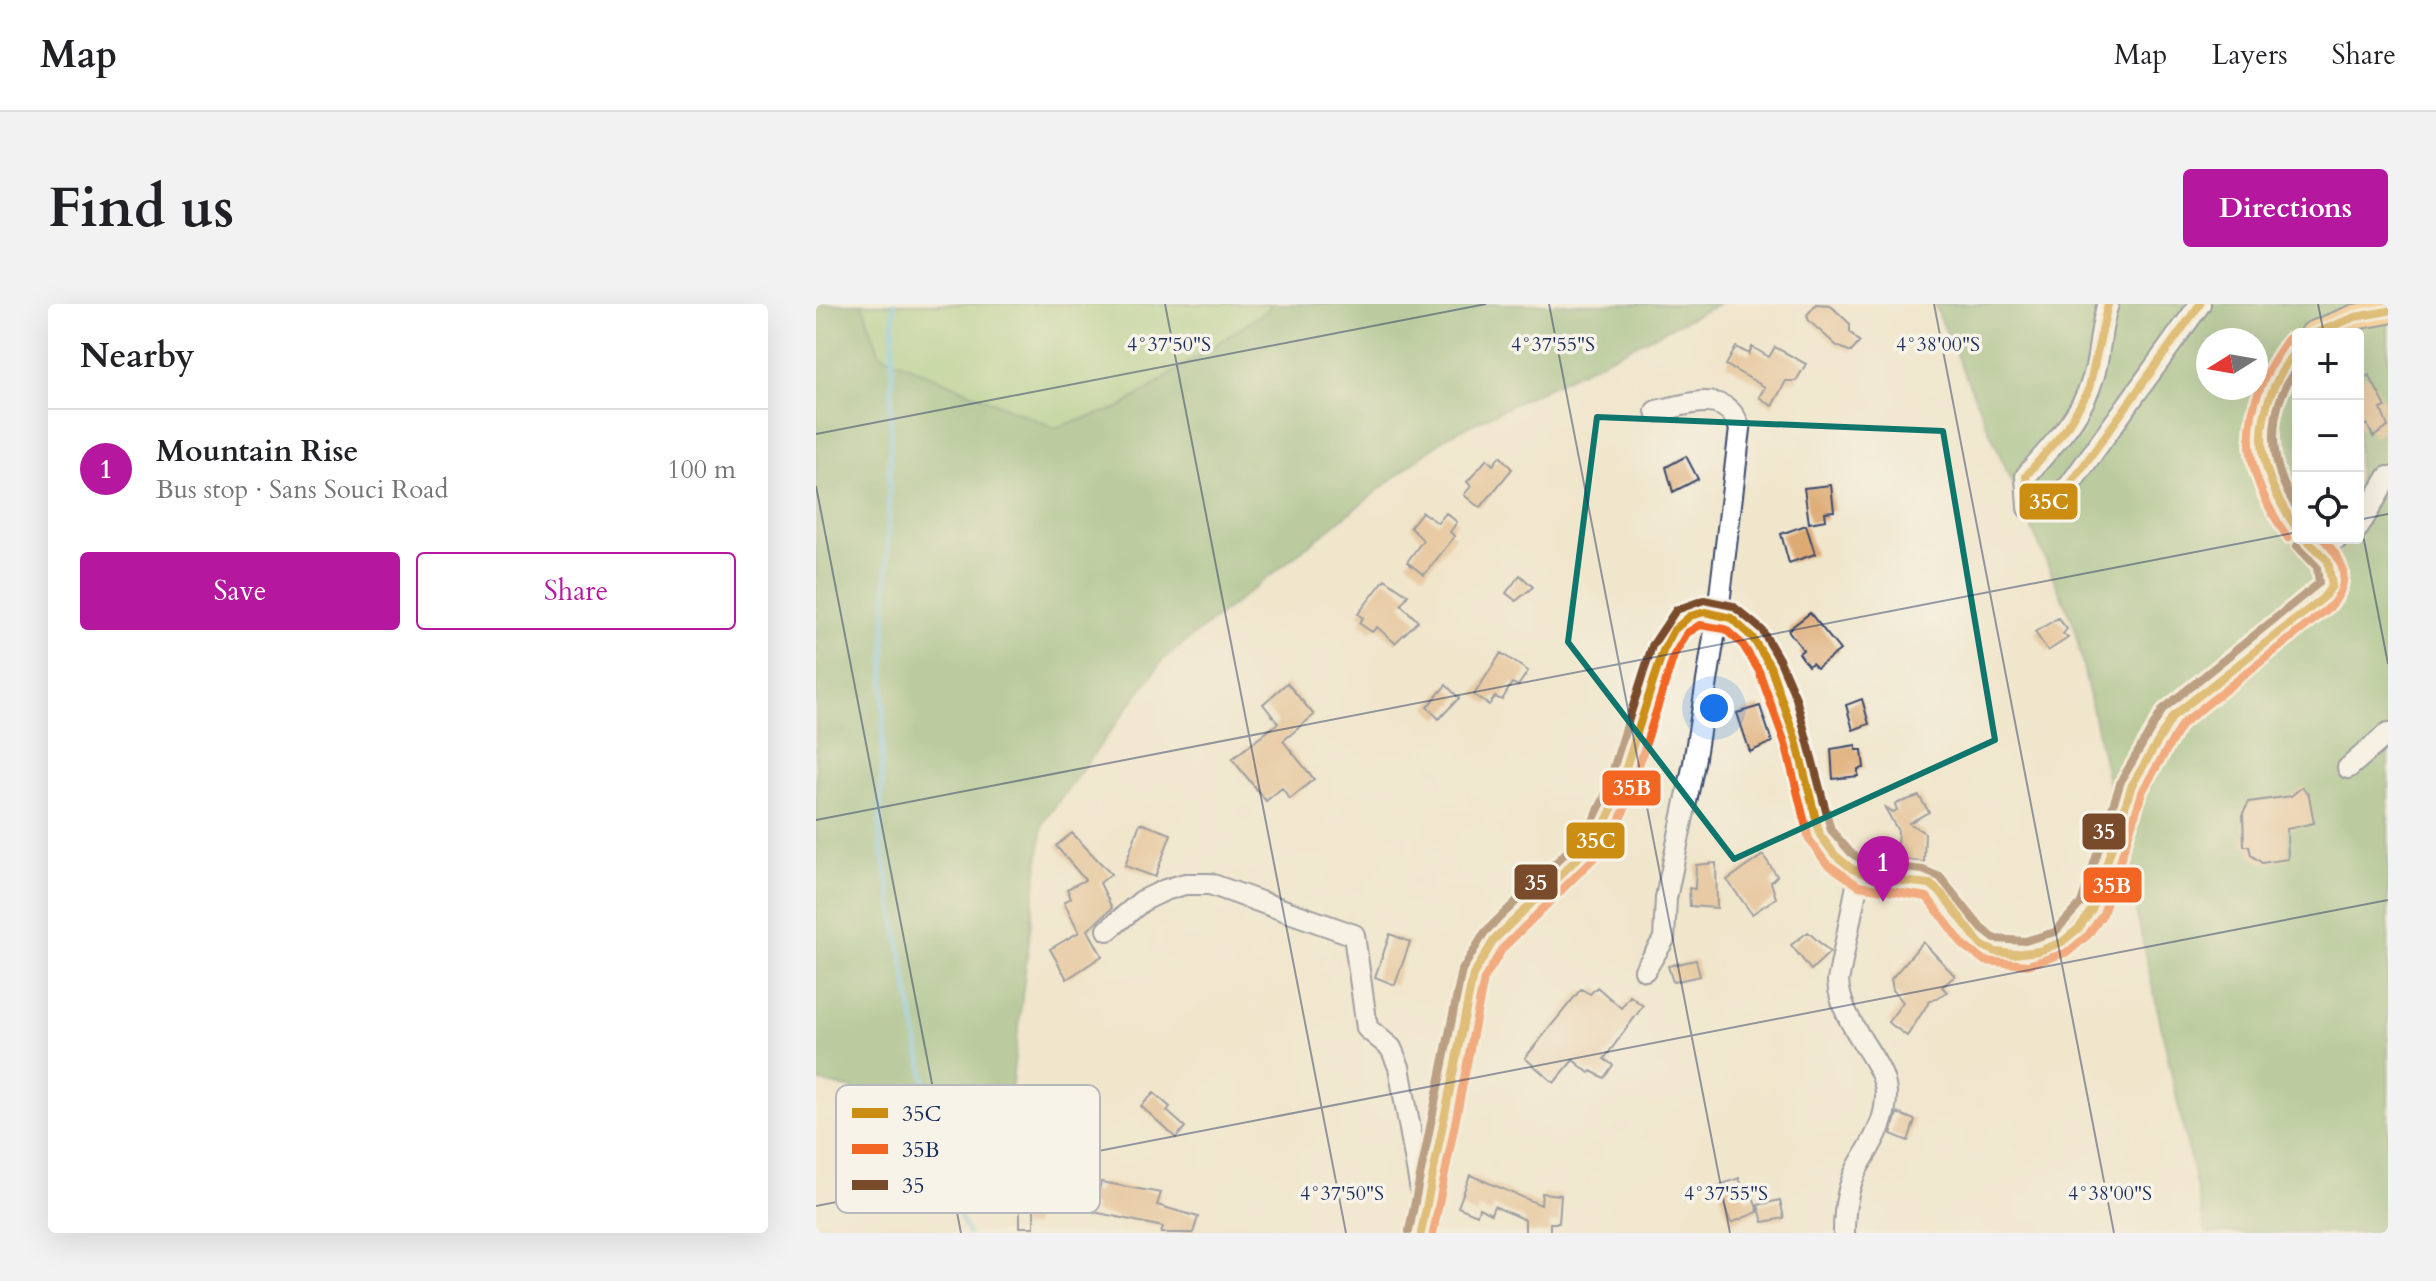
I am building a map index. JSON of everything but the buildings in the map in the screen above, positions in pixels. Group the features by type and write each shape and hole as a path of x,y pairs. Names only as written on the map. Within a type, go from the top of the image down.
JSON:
{"main road":[{"path":"2328,328 2355,317 2388,311"},
{"path":"2292,353 2270,389 2260,430 2259,450 2273,495 2292,521"},
{"path":"1421,1233 1473,975 1494,940 1598,838 1615,802 1673,630 1692,615 1718,612 1745,628 1767,662 1782,696 1820,835 1831,853 1859,875 1874,880 1925,882 1944,898 1972,936 1991,950 2027,953 2064,941 2080,927 2094,904 2118,838 2127,797 2157,737 2173,716 2323,598 2332,586 2331,567 2310,544"}],"street":[{"path":"2108,304 2100,326 2094,377 2077,417 2026,476 2028,508 2043,506 2069,486 2200,304"},
{"path":"1645,970 1664,939 1666,898 1694,763 1718,612 1739,445 1736,418 1730,408 1714,400 1656,411"},
{"path":"2364,518 2388,477"},
{"path":"2348,768 2388,733"},
{"path":"1844,1233 1844,1210 1852,1183 1879,1130 1886,1090 1839,998 1838,981 1859,875"},
{"path":"1108,930 1154,895 1185,884 1210,884 1354,935 1367,1028 1391,1048 1399,1067 1424,1208"}],"highlighted area":[{"path":"1597,417 1943,431 1995,740 1734,859 1568,642"}],"green space":[{"path":"816,304 862,304 880,354 1055,428 1120,408 1268,310 1270,304 1719,304 1446,437 1164,659 1043,823 1012,1085 836,1085 816,1081"},
{"path":"862,304 1270,304 1268,310 1119,408 1055,428 880,354"},
{"path":"1934,304 2388,304 2388,1233 2206,1233 2074,625"}],"waterway":[{"path":"894,304 880,837 926,1085"},
{"path":"958,1213 968,1233"}],"transit line":[{"name":"35C","path":"2108,304 2088,392 2065,430 2026,476 2028,508 2043,506 2069,486 2200,304"},
{"name":"35C","path":"2328,328 2355,317 2388,311"},
{"name":"35B","path":"2288,339 2259,390 2252,414 2250,438 2252,462 2260,486 2288,538"},
{"name":"35C","path":"2292,355 2271,394 2264,416 2262,438 2264,461 2271,483 2292,522"},
{"name":"35","path":"2292,375 2280,401 2274,438 2280,474 2292,499"},
{"name":"35C","path":"1421,1233 1473,975 1494,940 1598,838 1615,802 1663,651 1674,630 1690,616 1705,612 1731,618 1752,637 1770,666 1796,740 1820,835 1835,855 1852,869 1874,878 1930,884 1942,894 1981,945 1996,952 2014,954 2039,951 2062,942 2079,928 2092,909 2132,785 2173,716 2323,598 2332,586 2328,561 2311,544"},
{"name":"35B","path":"1433,1233 1484,979 1503,948 1608,844 1626,806 1674,655 1687,633 1700,625 1725,629 1743,645 1759,671 1785,743 1809,839 1826,863 1859,886 1927,897 1964,946 1985,961 2028,965 2068,952 2088,935 2103,914 2143,790 2182,724 2330,607 2342,588 2343,571 2336,554 2327,544"},
{"name":"35","path":"1409,1231 1462,970 1485,932 1588,831 1604,798 1652,646 1676,610 1704,600 1733,606 1762,630 1796,698 1831,830 1851,853 1867,863 1923,870 1940,877 1982,929 1995,939 2025,941 2055,932 2081,903 2121,781 2163,709 2319,583 2317,567 2297,546"}],"place":[{"name":"Mountain Rise","path":"1883,902"}]}
